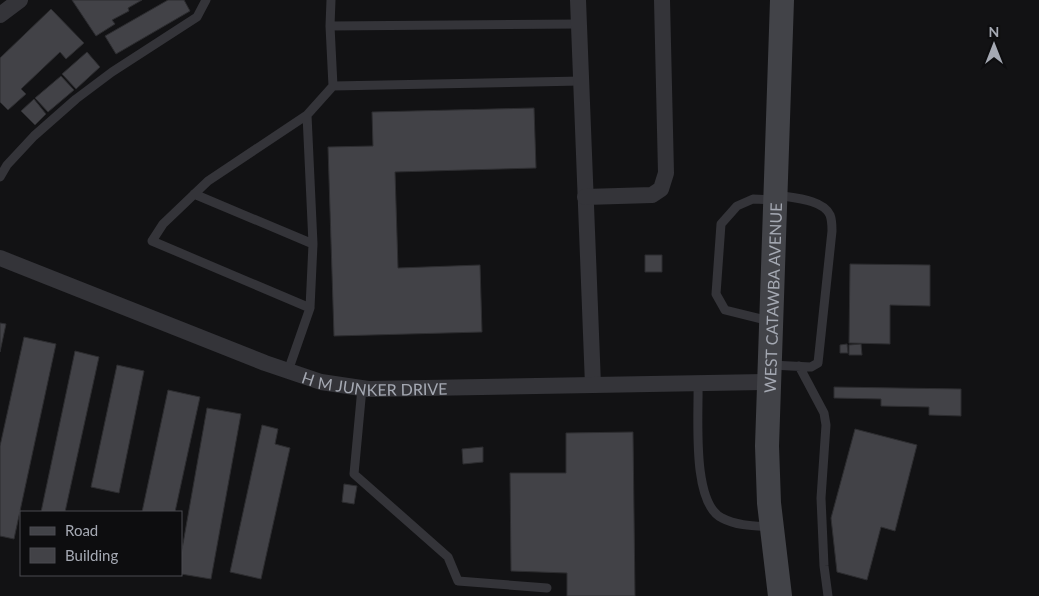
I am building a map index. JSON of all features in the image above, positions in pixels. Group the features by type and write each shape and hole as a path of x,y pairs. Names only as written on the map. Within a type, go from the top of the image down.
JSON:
{"main road":[{"name":"WEST CATAWBA AVENUE","path":"780,596 771,527 767,446 771,373 782,0"}],"street":[{"path":"0,15 20,0"},
{"path":"578,0 593,385"},
{"path":"586,196 652,194 661,189 666,173 662,0"},
{"name":"H M JUNKER DRIVE","path":"0,258 321,382 362,388 698,384 771,373"}],"lane":[{"path":"0,177 7,165 34,136 76,98 112,72 197,17 206,0"},
{"path":"310,308 152,241 163,224 208,181 306,115 333,86 330,26 331,0"},
{"path":"330,26 579,24"},
{"path":"333,86 581,81"},
{"path":"288,370 310,308 313,244 306,115"},
{"path":"194,194 313,244"},
{"path":"771,373 799,366 811,367 818,363 831,216 826,208 807,201 776,198 749,201 737,206 721,224 716,294 725,310 772,322"},
{"path":"799,366 824,414 826,425 821,498 824,566 828,596"},
{"path":"698,384 699,458 703,486 710,508 721,518 738,524 771,527"},
{"path":"362,388 354,474 448,557 458,581 546,588"}],"building":[{"path":"72,0 142,0 128,8 129,11 112,20 115,24 96,36"},
{"path":"168,0 184,0 190,11 116,54 105,36"},
{"path":"51,9 84,43 66,59 60,52 21,89 26,94 8,110 0,102 0,58"},
{"path":"87,52 100,67 76,89 62,74"},
{"path":"61,76 74,90 48,112 35,98"},
{"path":"34,99 46,114 35,125 21,111"},
{"path":"534,108 536,168 395,172 398,268 480,265 482,332 334,336 328,147 373,146 372,112"},
{"path":"645,255 662,255 662,272 645,272"},
{"path":"850,264 930,265 930,306 890,305 890,344 849,343"},
{"path":"0,323 6,324 0,352"},
{"path":"24,337 56,344 14,539 0,536 0,446"},
{"path":"847,344 848,353 840,353 840,345"},
{"path":"861,344 862,355 849,355 849,345"},
{"path":"75,351 99,357 65,511 41,511"},
{"path":"117,365 144,371 119,493 91,487"},
{"path":"834,387 961,389 961,416 929,415 929,407 881,406 881,399 834,398"},
{"path":"168,390 200,397 175,511 142,511"},
{"path":"207,408 241,414 211,579 182,574 182,549"},
{"path":"262,425 278,429 275,444 290,448 261,579 230,572"},
{"path":"855,429 917,445 895,531 881,527 867,580 837,572 831,518"},
{"path":"633,432 635,596 567,596 567,573 511,571 510,473 566,473 566,433"},
{"path":"483,447 483,462 463,464 462,449"},
{"path":"344,484 357,486 354,504 342,502"}]}
